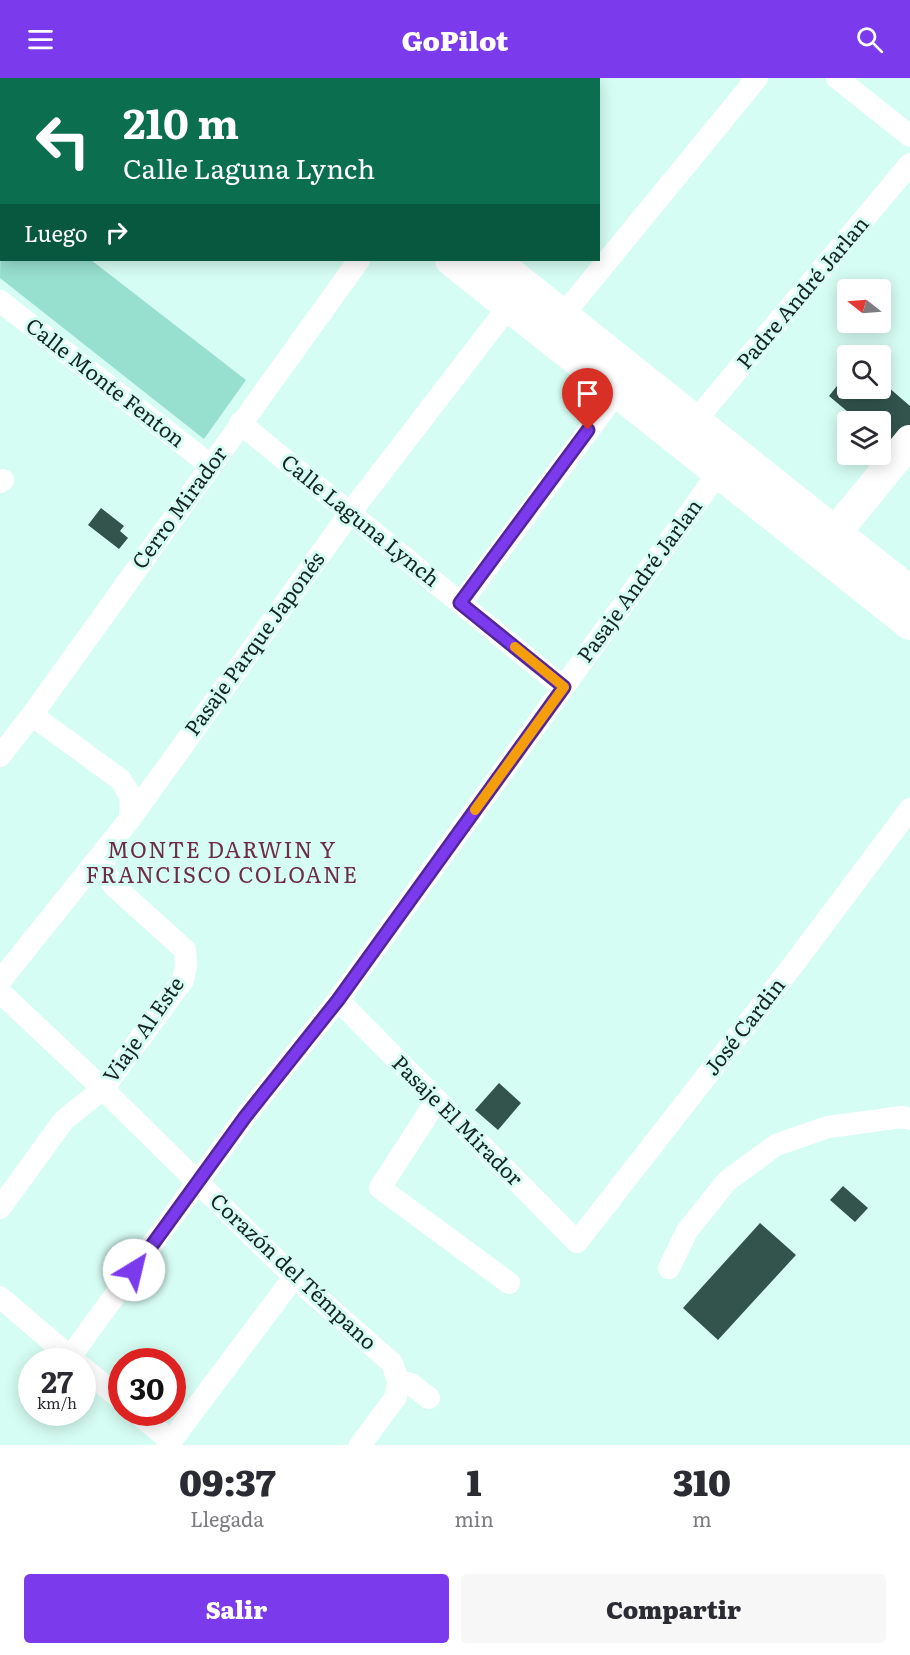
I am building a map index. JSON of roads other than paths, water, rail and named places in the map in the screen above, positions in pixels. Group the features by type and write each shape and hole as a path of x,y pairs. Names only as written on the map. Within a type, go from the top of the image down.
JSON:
{"street":[{"path":"563,315 757,78"},
{"path":"837,78 910,136"},
{"name":"Padre André Jarlan","path":"695,421 910,164"},
{"name":"Cerro Mirador","path":"0,756 32,715 358,261"},
{"path":"452,261 719,472 910,592"},
{"path":"494,261 695,421 828,542 910,624"},
{"name":"Calle Monte Fenton","path":"0,302 210,465"},
{"name":"Pasaje Parque Japonés","path":"0,981 130,819 350,513 509,306"},
{"path":"460,603 617,392"},
{"name":"Calle Laguna Lynch","path":"240,423 564,687"},
{"path":"828,542 910,441"},
{"name":"Pasaje André Jarlan","path":"86,1348 245,1117 338,1000 719,472"},
{"path":"32,715 121,780 131,796 130,819"},
{"name":"José Cardin","path":"577,1242 790,969 910,809"},
{"name":"Viaje Al Este","path":"0,1208 64,1120 103,1089 183,980 186,966 185,950 114,886 104,868 107,848"},
{"name":"Corazón del Témpano","path":"0,992 103,1089 294,1277 392,1363 398,1382"},
{"name":"Pasaje El Mirador","path":"338,1000 577,1242"},
{"path":"437,1100 380,1188 509,1283"},
{"path":"669,1268 687,1231 727,1181 776,1144 828,1127 902,1117 910,1119"},
{"path":"151,1426 170,1443 294,1277"},
{"path":"0,1297 60,1348"},
{"path":"96,1379 108,1388"},
{"path":"360,1445 396,1397 398,1382 411,1384 429,1398"}],"district":[{"name":"MONTE DARWIN Y FRANCISCO COLOANE","path":"222,862"}]}
